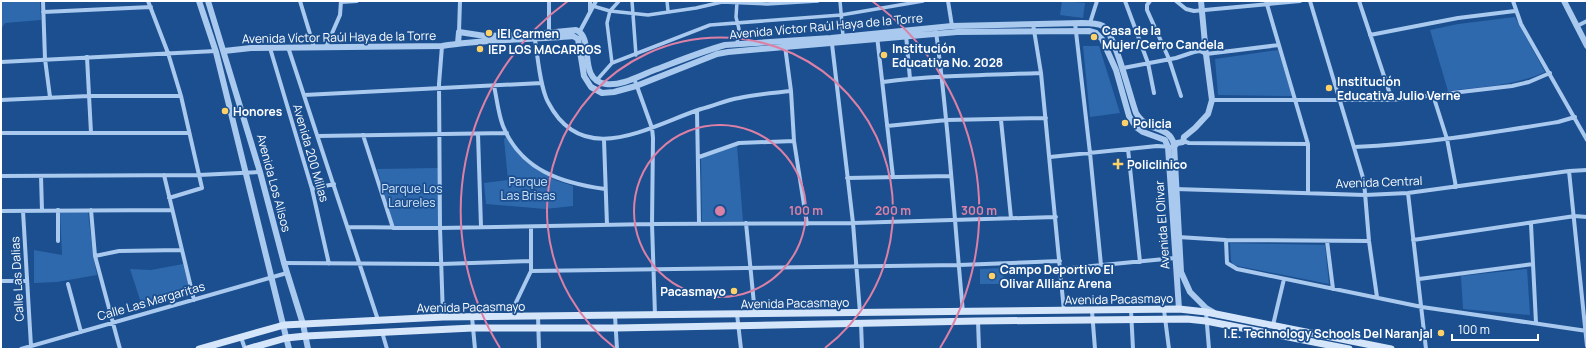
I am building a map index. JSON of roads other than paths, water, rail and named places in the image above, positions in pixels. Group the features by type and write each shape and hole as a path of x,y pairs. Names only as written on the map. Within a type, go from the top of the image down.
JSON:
{"main road":[{"name":"Avenida Pacasmayo","path":"199,349 284,325 443,317 1179,309 1206,312 1391,349"},
{"name":"Avenida Pacasmayo","path":"246,349 286,338 306,336 473,328 616,328 1132,319 1206,320"},
{"path":"1206,320 1328,347 1349,349"}],"street":[{"path":"43,1 45,59 50,97"},
{"path":"148,1 168,53 181,96 202,188 170,198"},
{"name":"Avenida Los Alisos","path":"199,1 216,52 289,349"},
{"name":"Avenida Los Alisos","path":"208,1 260,172 284,263 303,324 308,349"},
{"path":"300,1 314,47"},
{"path":"326,47 340,15 341,1 357,1"},
{"path":"458,43 460,1"},
{"path":"549,1 550,32"},
{"path":"590,1 590,11"},
{"path":"580,31 596,1"},
{"path":"612,63 607,23 610,11 619,1"},
{"path":"632,1 636,55"},
{"path":"667,1 668,11"},
{"path":"593,6 610,11 648,15 696,8 722,2 766,3 818,1"},
{"path":"840,1 843,36"},
{"path":"458,32 485,36 524,35 576,30 580,31 584,36 590,74 596,81 612,63 636,55 710,25 841,15 923,1"},
{"path":"948,1 952,26"},
{"path":"1090,23 1097,1"},
{"path":"1125,1 1148,63 1154,93"},
{"path":"1150,1 1147,5 1147,10 1169,59 1180,96"},
{"path":"1176,1 1186,9 1194,11 1266,3 1300,1"},
{"path":"1176,141 1208,114 1212,100 1201,1"},
{"path":"1310,1 1364,181 1369,241 1377,297"},
{"path":"1358,1 1392,100"},
{"path":"1513,1 1521,24 1587,140"},
{"path":"1564,1 1587,46"},
{"path":"737,2 737,44"},
{"path":"1266,3 1296,99 1308,144 1308,193"},
{"path":"43,12 151,7"},
{"path":"1370,35 1458,18 1516,11"},
{"path":"1577,26 1587,21"},
{"path":"1074,23 1090,153 1101,265"},
{"name":"Avenida Víctor Raúl Haya de la Torre","path":"936,31 952,26 1074,23 1090,23 1104,27 1108,31 1123,68 1136,113 1140,119 1149,126 1167,132 1176,141"},
{"path":"1033,24 1041,73 1046,118 1064,311"},
{"path":"636,86 716,54 728,52 785,45 832,44 877,37 936,31 1075,31"},
{"path":"936,31 943,76 963,312"},
{"name":"Avenida El Olivar","path":"1075,31 1089,31 1102,39 1116,70 1128,116 1136,127 1144,132 1165,140 1176,141 1173,189 1176,237 1175,258 1179,309"},
{"path":"906,34 910,78"},
{"name":"Avenida Víctor Raúl Haya de la Torre","path":"596,81 607,84 616,84 708,49 724,45 785,45 843,36 877,37"},
{"name":"Avenida Víctor Raúl Haya de la Torre","path":"1,62 168,53 216,52 251,48 442,46 458,43 576,37 578,39 584,76 591,87 599,92 614,92 636,86"},
{"path":"877,37 893,177"},
{"path":"535,40 542,83 547,101 561,122 580,135 604,140 628,136 697,111 739,98 790,91"},
{"path":"832,44 853,223 860,313"},
{"path":"785,45 794,141 807,224"},
{"path":"1123,68 1200,51 1206,54 1279,45"},
{"path":"442,46 439,84 440,228 443,317"},
{"path":"288,47 378,321"},
{"name":"Avenida 200 Millas","path":"270,48 312,189 330,264"},
{"path":"87,57 91,133"},
{"path":"883,82 910,78 943,76 1041,73"},
{"path":"1212,100 1392,100 1512,86 1529,82 1550,73"},
{"path":"634,78 652,128 652,224 655,315"},
{"path":"304,95 542,83"},
{"path":"494,86 499,112 507,133 527,160 555,178 581,186 605,189"},
{"path":"1433,95 1447,139 1456,187"},
{"path":"1,100 89,96 181,96"},
{"path":"697,111 699,224"},
{"path":"1354,147 1394,145 1447,139 1558,122 1575,117"},
{"path":"887,126 947,120 1046,118"},
{"path":"1001,120 1011,218"},
{"path":"1,133 189,134"},
{"path":"318,136 507,133"},
{"path":"478,134 481,227"},
{"path":"363,135 393,228"},
{"path":"604,140 607,225"},
{"path":"699,157 739,143 794,141"},
{"path":"1050,157 1157,146 1176,141 1189,143 1308,144"},
{"path":"1128,149 1140,262"},
{"name":"Avenida Central","path":"1173,189 1365,195 1408,193 1569,171 1587,170"},
{"path":"1569,171 1575,216 1587,346"},
{"path":"1,176 200,175 260,172"},
{"path":"164,175 194,300"},
{"path":"41,176 42,211"},
{"path":"847,178 951,176"},
{"path":"312,189 334,184"},
{"path":"1408,193 1426,349"},
{"path":"58,210 58,241"},
{"path":"91,210 95,256 120,349"},
{"path":"1,211 172,210"},
{"name":"Calle Las Dalias","path":"23,211 30,346"},
{"path":"1413,240 1531,224 1575,216 1587,217"},
{"path":"348,228 531,227 746,223 807,224 1056,217"},
{"path":"746,223 755,314"},
{"path":"1531,224 1536,323"},
{"path":"509,317 531,271 531,227"},
{"path":"1216,314 1197,300 1184,282 1181,272 1176,237 1226,240 1369,241"},
{"path":"1226,240 1227,263 1232,267 1422,307 1586,331"},
{"path":"1327,241 1333,289"},
{"path":"95,256 119,251 181,250"},
{"path":"1061,269 1175,258"},
{"path":"284,263 441,264 531,261"},
{"path":"531,271 959,266 1060,261"},
{"path":"1419,279 1533,264"},
{"name":"Calle Las Margaritas","path":"21,349 287,273"},
{"path":"1273,325 1284,279"},
{"path":"1,281 27,280"},
{"path":"68,284 81,332"},
{"path":"1582,291 1587,292"},
{"path":"1092,310 1095,349"},
{"path":"1131,310 1133,349"},
{"path":"1164,310 1169,349"},
{"path":"1206,312 1209,349"},
{"path":"737,314 741,349"},
{"path":"538,316 539,349"},
{"path":"615,316 617,349"},
{"path":"472,317 475,349"},
{"path":"978,321 979,349"},
{"path":"861,323 862,349"},
{"path":"381,332 387,349"},
{"path":"1327,336 1328,347"},
{"path":"241,337 246,349"}],"place":[{"name":"IEI Carmen","path":"489,33"},
{"name":"Casa de la Mujer/Cerro Candela","path":"1094,37"},
{"name":"IEP LOS MACARROS","path":"480,49"},
{"name":"Institución Educativa No. 2028","path":"884,55"},
{"name":"Institución Educativa Julio Verne","path":"1329,88"},
{"name":"Honores","path":"225,111"},
{"name":"Policia","path":"1125,123"},
{"name":"Policlinico","path":"1118,164"},
{"name":"Campo Deportivo El Olivar Allianz Arena","path":"992,276"},
{"name":"Pacasmayo","path":"734,291"},
{"name":"I.E. Technology Schools Del Naranjal","path":"1441,333"}],"park label":[{"name":"Parque Las Brisas","path":"528,188"},
{"name":"Parque Los Laureles","path":"412,195"}]}
